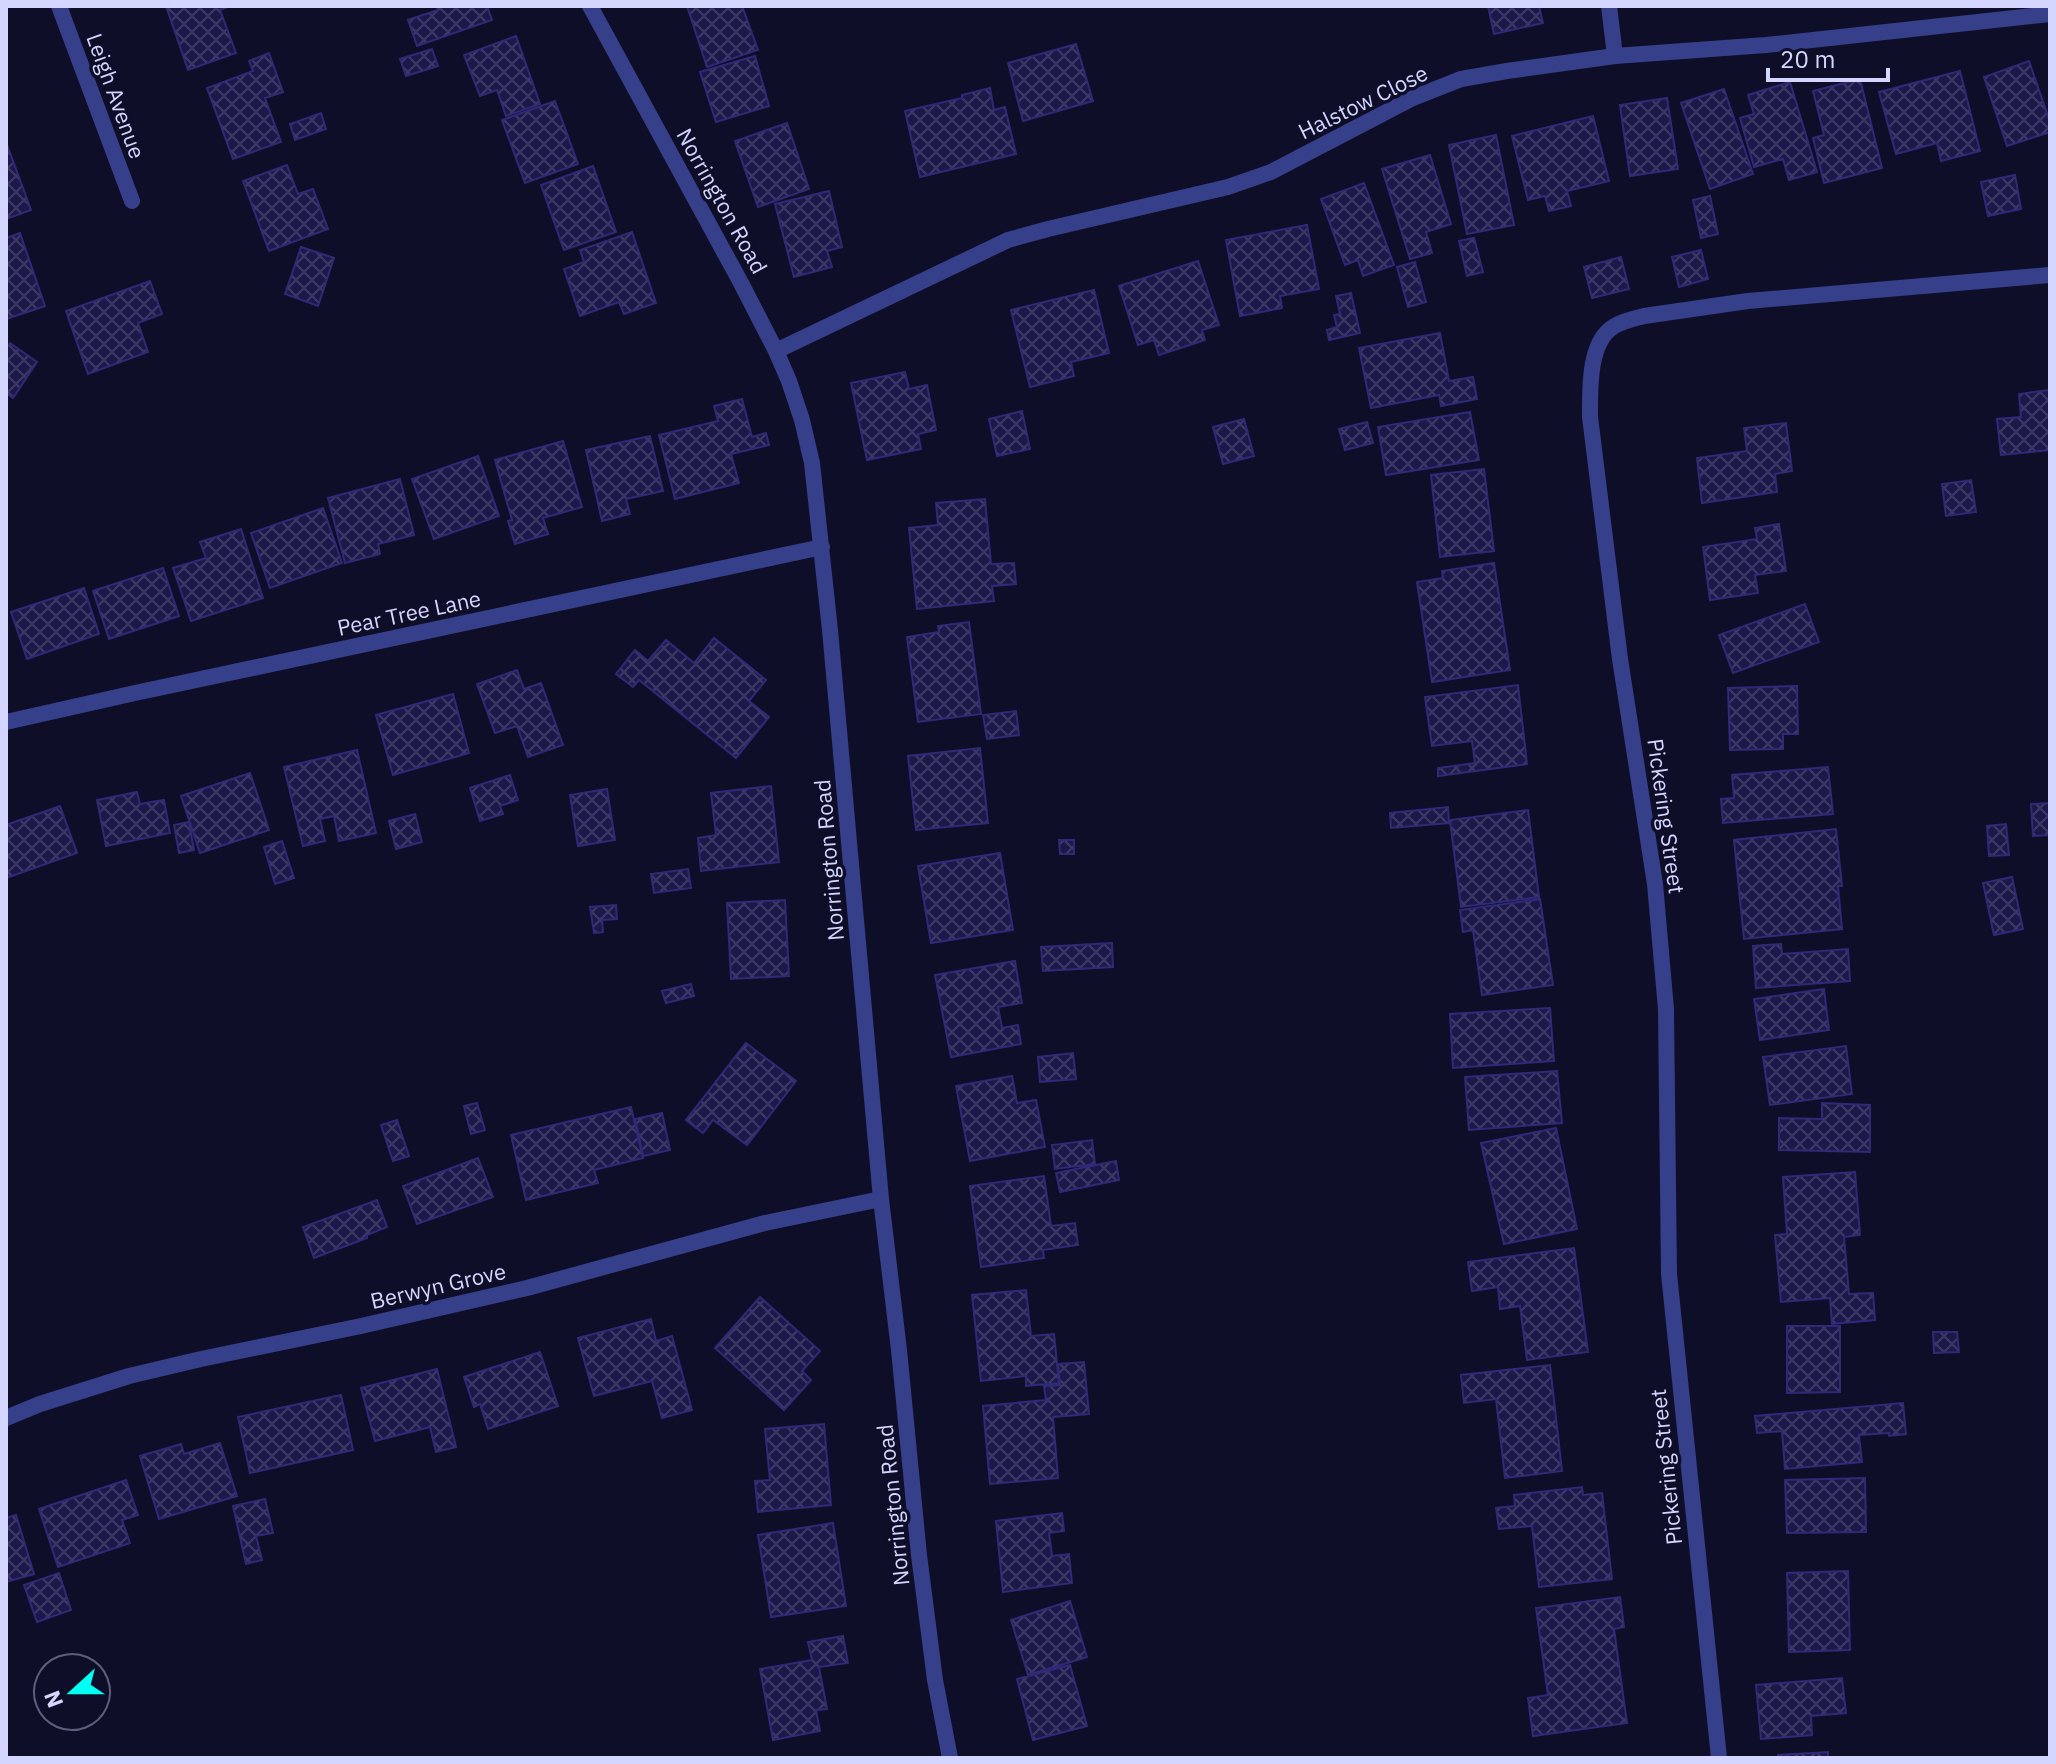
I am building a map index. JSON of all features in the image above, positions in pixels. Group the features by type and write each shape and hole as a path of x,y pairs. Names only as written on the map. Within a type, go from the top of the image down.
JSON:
{"street":[{"name":"Leigh Avenue","path":"59,6 132,201"},
{"name":"Norrington Road","path":"590,6 776,351 809,448 822,547 881,1199 919,1555 935,1680 950,1758"},
{"path":"1609,6 1615,56"},
{"name":"Halstow Close","path":"776,351 1008,240 1228,187 1271,172 1413,98 1461,79 1615,56 1766,45 2050,14"},
{"name":"Pickering Street","path":"1719,1758 1669,1274 1666,1009 1655,884 1620,659 1590,417 1590,377 1596,352 1611,328 1644,316 1748,301 2050,275"},
{"name":"Pear Tree Lane","path":"9,721 822,547"},
{"path":"6,702 9,721"},
{"name":"Berwyn Grove","path":"6,1418 129,1376 527,1288 765,1223 881,1199"}],"building":[{"path":"166,6 230,6 220,10 236,53 188,70"},
{"path":"437,6 487,6 492,20 417,46 408,20 438,10"},
{"path":"687,6 742,6 758,50 707,67"},
{"path":"1488,6 1539,6 1543,23 1494,34"},
{"path":"516,36 540,104 506,116 497,90 480,96 464,55"},
{"path":"1076,44 1093,101 1023,121 1008,63"},
{"path":"432,49 438,66 406,76 400,59"},
{"path":"269,53 283,92 265,98 281,142 233,159 207,88 253,71 249,61"},
{"path":"755,56 769,106 716,122 700,72"},
{"path":"2029,61 2050,122 2050,132 2007,146 1984,77"},
{"path":"1960,71 1980,151 1941,161 1937,143 1896,154 1879,92"},
{"path":"1860,79 1882,168 1824,183 1813,138 1824,135 1813,91"},
{"path":"1790,82 1817,172 1789,180 1783,159 1754,167 1740,118 1754,114 1748,95"},
{"path":"990,88 994,110 1005,107 1016,154 920,177 905,111"},
{"path":"1724,89 1753,174 1710,189 1681,103"},
{"path":"1667,98 1678,169 1630,176 1620,105"},
{"path":"555,101 578,164 525,183 502,120"},
{"path":"321,113 326,129 295,140 290,124"},
{"path":"1593,116 1609,181 1567,191 1571,206 1549,211 1545,196 1528,200 1512,136"},
{"path":"787,123 809,189 758,207 735,141"},
{"path":"1496,135 1514,225 1467,234 1449,145"},
{"path":"6,142 31,210 6,219"},
{"path":"1430,155 1451,224 1426,232 1432,253 1410,259 1382,169"},
{"path":"287,165 298,194 313,189 328,229 269,251 243,181"},
{"path":"593,166 616,232 564,250 541,185"},
{"path":"2015,175 2021,209 1988,216 1981,182"},
{"path":"1364,183 1394,265 1363,276 1358,260 1345,265 1321,199"},
{"path":"829,191 842,247 827,251 832,267 794,277 775,204"},
{"path":"1710,196 1718,234 1701,238 1693,200"},
{"path":"1307,225 1319,289 1280,296 1282,308 1240,316 1226,240"},
{"path":"632,232 656,303 624,314 619,302 580,316 564,269 584,262 580,250"},
{"path":"20,233 45,306 6,319 6,238"},
{"path":"1474,238 1483,272 1467,276 1459,241"},
{"path":"301,247 334,258 318,306 285,294"},
{"path":"1701,250 1708,279 1679,287 1672,257"},
{"path":"1621,257 1629,289 1592,298 1584,267"},
{"path":"1198,261 1219,325 1202,330 1205,340 1159,355 1154,340 1138,345 1119,286"},
{"path":"1415,262 1426,302 1408,307 1397,267"},
{"path":"150,281 162,314 138,323 148,352 88,374 66,311"},
{"path":"1094,290 1109,353 1071,362 1074,376 1030,387 1011,310"},
{"path":"1351,293 1360,333 1329,340 1327,330 1337,327 1334,315 1340,314 1336,296"},
{"path":"1440,333 1449,381 1473,377 1477,399 1441,406 1439,395 1371,408 1359,348"},
{"path":"10,343 37,362 13,398 6,393 6,348"},
{"path":"905,372 909,389 927,385 936,430 918,434 921,449 867,460 851,383"},
{"path":"2050,390 2050,450 2001,455 1997,419 2021,417 2019,394"},
{"path":"742,399 752,437 766,433 769,445 731,454 739,483 675,499 659,435 718,421 714,406"},
{"path":"1022,411 1030,449 997,456 989,419"},
{"path":"1470,412 1479,460 1386,475 1378,427"},
{"path":"1244,419 1254,456 1223,464 1213,427"},
{"path":"1367,422 1373,443 1345,450 1339,429"},
{"path":"1786,423 1792,471 1775,474 1777,492 1702,503 1697,458 1747,451 1744,428"},
{"path":"650,436 663,491 626,499 630,514 602,521 586,450"},
{"path":"563,441 582,507 543,518 548,534 515,544 508,521 512,520 495,460"},
{"path":"478,456 499,516 434,539 412,479"},
{"path":"1484,469 1494,551 1440,557 1431,475"},
{"path":"400,479 414,535 378,544 380,554 345,563 328,498"},
{"path":"1971,480 1976,512 1946,516 1942,484"},
{"path":"985,499 991,564 1014,563 1016,584 992,586 994,601 917,609 909,528 938,525 936,503"},
{"path":"323,508 342,563 270,588 251,533"},
{"path":"1779,524 1786,571 1755,575 1758,593 1710,600 1703,547 1757,539 1755,528"},
{"path":"241,529 263,598 191,621 173,568 206,558 200,542"},
{"path":"1494,563 1510,670 1432,682 1417,582 1443,578 1442,571"},
{"path":"163,568 179,616 109,639 93,591"},
{"path":"84,588 99,634 27,659 11,612"},
{"path":"1805,604 1819,642 1733,673 1719,635"},
{"path":"969,622 981,714 918,722 907,637 939,632 938,626"},
{"path":"714,638 766,680 749,701 769,717 736,758 639,680 633,687 616,674 635,650 648,661 666,640 694,663"},
{"path":"517,670 524,689 541,683 563,745 528,757 517,726 495,733 477,684"},
{"path":"1518,685 1527,764 1438,776 1438,768 1475,763 1472,741 1432,746 1425,697"},
{"path":"1797,686 1798,734 1783,734 1783,749 1730,750 1728,688"},
{"path":"453,694 469,753 393,775 376,715"},
{"path":"1016,711 1019,735 987,739 983,715"},
{"path":"980,748 988,823 916,830 908,756"},
{"path":"357,750 376,833 339,841 334,816 320,819 325,841 303,846 284,767"},
{"path":"1828,767 1833,814 1723,823 1721,799 1734,798 1732,775"},
{"path":"250,773 269,830 200,853 181,796"},
{"path":"510,775 518,800 500,806 503,814 480,821 470,788"},
{"path":"771,786 779,862 701,871 698,838 716,835 711,793"},
{"path":"607,789 615,840 578,846 570,795"},
{"path":"137,792 140,804 164,800 170,833 106,846 97,800"},
{"path":"2050,803 2050,835 2033,836 2031,804"},
{"path":"60,806 77,853 6,878 6,825"},
{"path":"1448,807 1449,823 1391,828 1390,813"},
{"path":"1528,810 1539,897 1461,907 1450,820"},
{"path":"415,814 422,842 396,849 389,821"},
{"path":"189,822 194,850 179,853 174,825"},
{"path":"2006,824 2009,855 1989,856 1987,826"},
{"path":"1836,829 1842,886 1838,886 1842,929 1744,939 1734,840"},
{"path":"1059,840 1074,840 1074,854 1060,854"},
{"path":"282,841 294,878 275,884 264,847"},
{"path":"1000,853 1013,930 931,943 918,866"},
{"path":"688,869 691,888 654,893 651,874"},
{"path":"2012,877 2023,929 1994,935 1983,883"},
{"path":"1540,899 1553,985 1482,995 1473,930 1463,932 1460,910"},
{"path":"785,900 789,976 731,979 727,903"},
{"path":"616,905 617,919 602,920 603,932 594,933 590,907"},
{"path":"1112,943 1113,967 1043,971 1041,947"},
{"path":"1781,944 1782,954 1848,949 1850,981 1756,988 1753,946"},
{"path":"1015,961 1022,1003 998,1007 1002,1028 1018,1025 1021,1044 951,1057 935,975"},
{"path":"691,984 694,996 666,1003 662,991"},
{"path":"1824,989 1829,1030 1760,1040 1754,999"},
{"path":"1550,1008 1554,1061 1453,1068 1450,1014"},
{"path":"746,1043 796,1081 747,1145 713,1120 703,1133 686,1120"},
{"path":"1846,1046 1852,1094 1770,1105 1763,1057"},
{"path":"1073,1053 1076,1079 1040,1082 1038,1057"},
{"path":"1557,1071 1562,1123 1469,1130 1465,1077"},
{"path":"1012,1076 1017,1103 1036,1100 1045,1147 970,1161 956,1086"},
{"path":"477,1103 485,1130 471,1134 464,1106"},
{"path":"1822,1103 1870,1105 1870,1152 1779,1150 1779,1118 1822,1119"},
{"path":"631,1107 643,1158 594,1170 598,1183 526,1200 511,1135"},
{"path":"662,1113 670,1150 643,1156 635,1119"},
{"path":"397,1120 409,1156 393,1161 381,1125"},
{"path":"1556,1128 1577,1229 1504,1244 1481,1143"},
{"path":"1092,1140 1095,1164 1055,1169 1052,1145"},
{"path":"478,1158 493,1197 417,1224 403,1186"},
{"path":"1116,1161 1119,1180 1060,1192 1056,1173"},
{"path":"1855,1172 1860,1235 1844,1237 1849,1294 1873,1293 1875,1320 1832,1324 1830,1298 1781,1302 1775,1235 1787,1234 1783,1177"},
{"path":"1044,1176 1051,1226 1075,1223 1078,1245 1043,1250 1044,1258 981,1267 970,1186"},
{"path":"377,1200 387,1227 314,1258 303,1227"},
{"path":"1574,1248 1588,1352 1527,1360 1520,1306 1500,1309 1498,1287 1472,1291 1468,1262"},
{"path":"1026,1290 1031,1336 1054,1334 1059,1383 1026,1386 1026,1376 981,1381 972,1295"},
{"path":"760,1297 820,1351 802,1371 811,1380 784,1410 715,1348"},
{"path":"651,1319 656,1341 672,1336 692,1410 662,1418 652,1381 594,1396 578,1338"},
{"path":"1787,1326 1840,1326 1840,1392 1787,1393"},
{"path":"1933,1332 1957,1332 1959,1352 1934,1353"},
{"path":"540,1352 558,1406 488,1429 480,1404 474,1407 464,1377"},
{"path":"1084,1362 1089,1414 1053,1417 1058,1478 990,1484 983,1406 1046,1400 1044,1386 1060,1385 1058,1364"},
{"path":"1550,1365 1562,1471 1505,1478 1496,1399 1464,1403 1461,1375"},
{"path":"437,1369 456,1447 436,1452 430,1427 375,1441 361,1388"},
{"path":"341,1395 353,1450 250,1473 238,1417"},
{"path":"1903,1403 1906,1434 1859,1435 1862,1462 1785,1469 1782,1431 1757,1433 1755,1416"},
{"path":"824,1424 831,1505 758,1512 755,1481 770,1480 765,1429"},
{"path":"220,1443 237,1496 159,1519 140,1456 181,1444 184,1454"},
{"path":"1865,1478 1866,1532 1787,1533 1785,1480"},
{"path":"126,1480 138,1515 122,1520 130,1543 58,1567 39,1509"},
{"path":"1582,1487 1583,1495 1602,1493 1612,1579 1539,1587 1532,1526 1499,1529 1496,1508 1515,1506 1514,1495"},
{"path":"265,1499 273,1533 256,1536 262,1560 246,1564 233,1506"},
{"path":"1062,1513 1064,1531 1049,1533 1052,1556 1069,1554 1072,1583 1003,1592 996,1521"},
{"path":"16,1515 34,1574 6,1582 6,1518"},
{"path":"833,1523 846,1606 771,1617 758,1535"},
{"path":"1848,1571 1850,1650 1789,1652 1787,1573"},
{"path":"59,1573 71,1610 37,1622 24,1585"},
{"path":"1620,1597 1624,1627 1614,1629 1627,1723 1533,1736 1528,1698 1548,1695 1536,1608"},
{"path":"1070,1601 1087,1657 1028,1675 1011,1620"},
{"path":"843,1636 848,1663 819,1667 827,1709 816,1710 820,1731 773,1740 760,1669 812,1660 808,1642"},
{"path":"1070,1665 1087,1726 1033,1740 1017,1679"},
{"path":"1842,1678 1846,1713 1811,1716 1812,1735 1761,1739 1756,1685"},
{"path":"1828,1752 1828,1758 1778,1758 1778,1755"}]}
